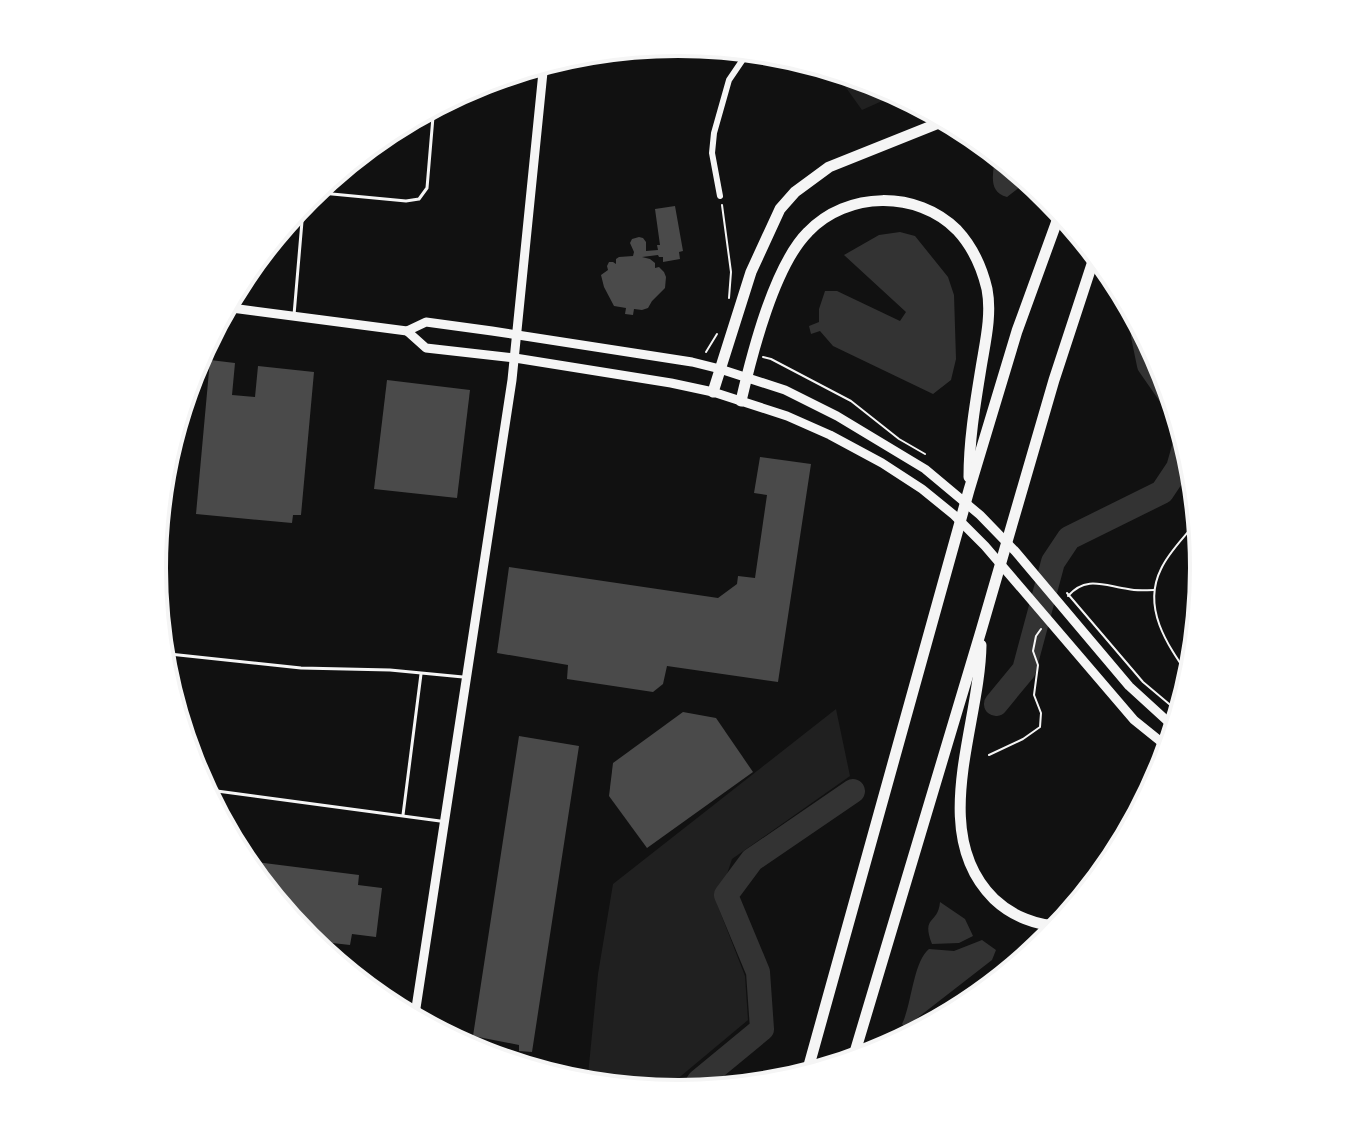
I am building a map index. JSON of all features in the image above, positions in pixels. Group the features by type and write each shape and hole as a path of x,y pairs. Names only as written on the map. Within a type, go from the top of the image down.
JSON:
{"highway":[{"path":"713,392 751,272 780,209 795,192 829,167 934,125"},
{"path":"741,401 768,306 783,270 808,232 824,218 860,203 901,201 927,210 945,219 959,232 977,260 989,302 969,444 969,490"},
{"path":"810,1063 969,490 1017,331 1056,223"},
{"path":"856,1048 1054,380 1091,266"},
{"path":"981,631 981,672 963,769 960,804 964,845 973,872 1008,911 1046,924"}],"main road":[{"path":"416,1007 515,358 543,74"},
{"path":"237,308 407,331 426,322 518,335 700,364 785,390 910,458 980,515 1036,575 1129,686 1167,721"},
{"path":"407,331 426,348 515,358 713,392 787,416 882,463 954,515 985,546 1134,720 1160,741"}],"street":[{"path":"720,196 712,153 714,133 729,80 743,60"}],"lane":[{"path":"329,194 406,201 419,199 427,188 433,119"},
{"path":"294,315 302,221"},
{"path":"174,654 301,668 390,670 467,678"},
{"path":"403,815 421,674"},
{"path":"218,791 445,822"}],"path":[{"path":"720,196 731,272 729,303"},
{"path":"700,364 719,332"},
{"path":"754,355 771,359 851,401 899,439 921,451"},
{"path":"1181,664 1159,626 1154,609 1154,590 1161,567 1189,531"},
{"path":"1063,603 1072,591 1096,582 1130,590 1154,590"},
{"path":"989,755 1040,727 1041,713 1034,695 1038,665 1033,651 1036,636 1045,625"},
{"path":"1099,630 1143,682 1171,706"}],"shaded area":[{"path":"843,83 885,100 862,110"},
{"path":"994,165 1020,187 1007,197 1000,194 994,185"},
{"path":"900,232 915,236 948,277 954,295 956,359 951,380 933,394 833,346 820,331 811,334 809,326 819,322 819,309 825,291 837,291 900,321 906,312 844,255 879,235"},
{"path":"836,709 850,776 732,859 717,904 745,976 748,1020 676,1080 588,1072 598,974 613,884"},
{"path":"940,902 965,919 973,936 959,943 932,944 928,928"},
{"path":"982,940 996,950 992,960 905,1027 902,1024 924,955 929,949 954,951"}],"building":[{"path":"675,206 683,251 679,252 680,259 663,262 663,257 658,255 642,257 650,259 655,263 655,268 659,267 664,272 665,288 648,308 634,309 633,315 625,314 626,308 614,306 601,275 608,270 609,262 616,264 619,257 633,256 632,239 643,238 646,251 658,250 655,209"},
{"path":"211,360 235,363 232,395 255,397 258,366 314,372 301,515 293,515 292,523 196,514"},
{"path":"387,380 470,390 457,498 374,489"},
{"path":"760,457 811,464 778,682 667,666 663,684 653,692 567,679 568,665 497,653 509,567 718,598 737,584 738,576 755,578 767,495 754,493"},
{"path":"683,712 716,718 753,772 647,848 609,796 613,763"},
{"path":"519,736 579,746 532,1052 519,1051 519,1045 473,1036"},
{"path":"259,862 359,875 358,885 382,888 376,937 352,934 350,945 329,943 293,906"}],"waterway":[{"path":"996,704 1024,670 1053,562 1069,538 1162,492 1179,464"},
{"path":"701,1079 762,1029 758,972 726,895 752,860 853,791"}]}
